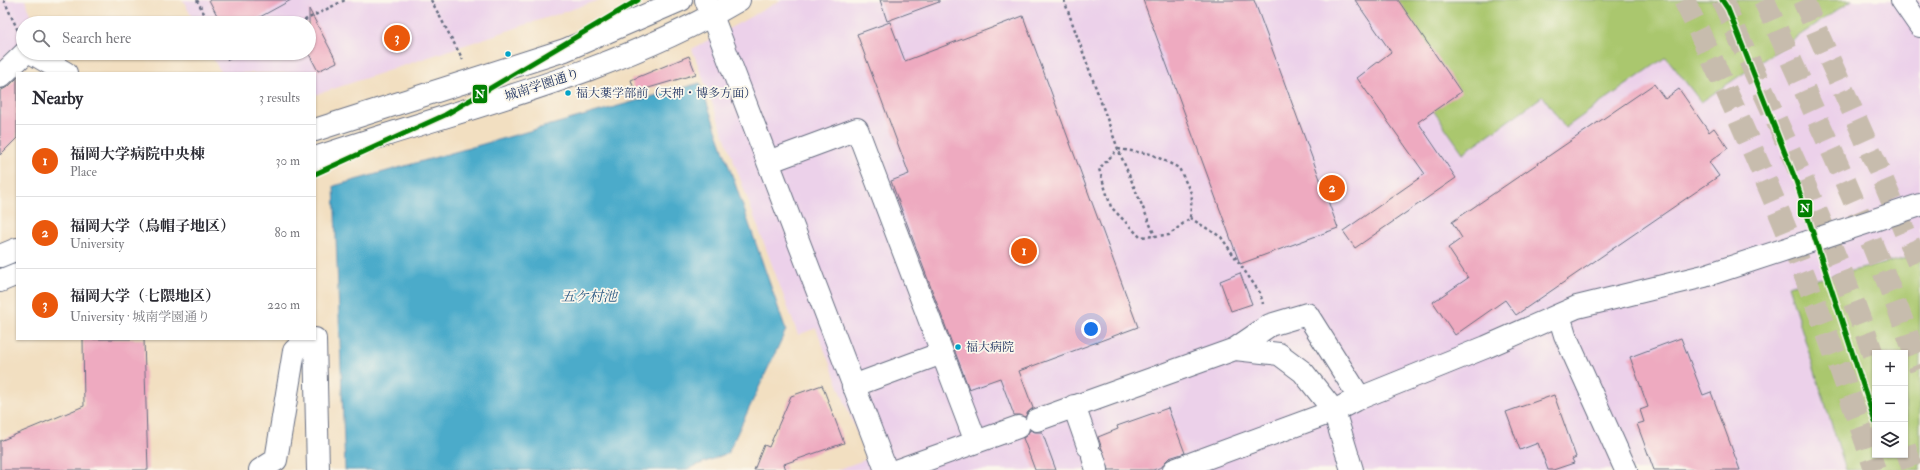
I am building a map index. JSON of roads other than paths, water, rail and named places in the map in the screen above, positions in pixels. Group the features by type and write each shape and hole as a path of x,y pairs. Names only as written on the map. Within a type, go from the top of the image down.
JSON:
{"street":[{"name":"城南学園通り","path":"316,130 566,50 681,0"},
{"name":"城南学園通り","path":"316,158 575,75 673,35 709,8 739,0"},
{"path":"1902,0 1920,26"},
{"path":"709,8 886,470"},
{"path":"0,77 16,52"},
{"path":"44,60 64,72"},
{"path":"768,162 857,129 976,442"},
{"path":"1174,470 1334,411 1360,398 1577,307 1704,276 1920,205"},
{"path":"0,256 16,249"},
{"path":"0,281 16,274"},
{"path":"898,470 947,462 976,442 1235,349 1270,325 1307,314 1360,398"},
{"path":"1559,315 1565,335 1626,470"},
{"path":"260,470 276,460 294,351 306,340"},
{"path":"315,340 318,470"},
{"path":"1235,349 1279,354 1303,372 1334,411 1352,470"},
{"path":"854,386 942,353"},
{"path":"1074,406 1093,458"}],"water":[{"name":"五ケ村池","path":"700,83 786,330 728,453 685,470 345,470 334,186"}],"tunnel":[{"path":"1684,0 1763,173 1811,291 1855,410 1875,470"},
{"path":"1722,0 1822,223 1872,352"},
{"path":"1764,0 1866,229 1920,369"},
{"path":"1803,0 1877,166 1920,268"},
{"path":"1908,455 1913,470"}],"place":[{"name":"福岡大学（七隈地区）","path":"397,38"},
{"name":"福大薬学部前（天神・博多方面）","path":"568,93"},
{"name":"福岡大学（烏帽子地区）","path":"1332,188"},
{"name":"福岡大学病院中央棟","path":"1024,251"},
{"name":"福大病院","path":"958,347"}]}
